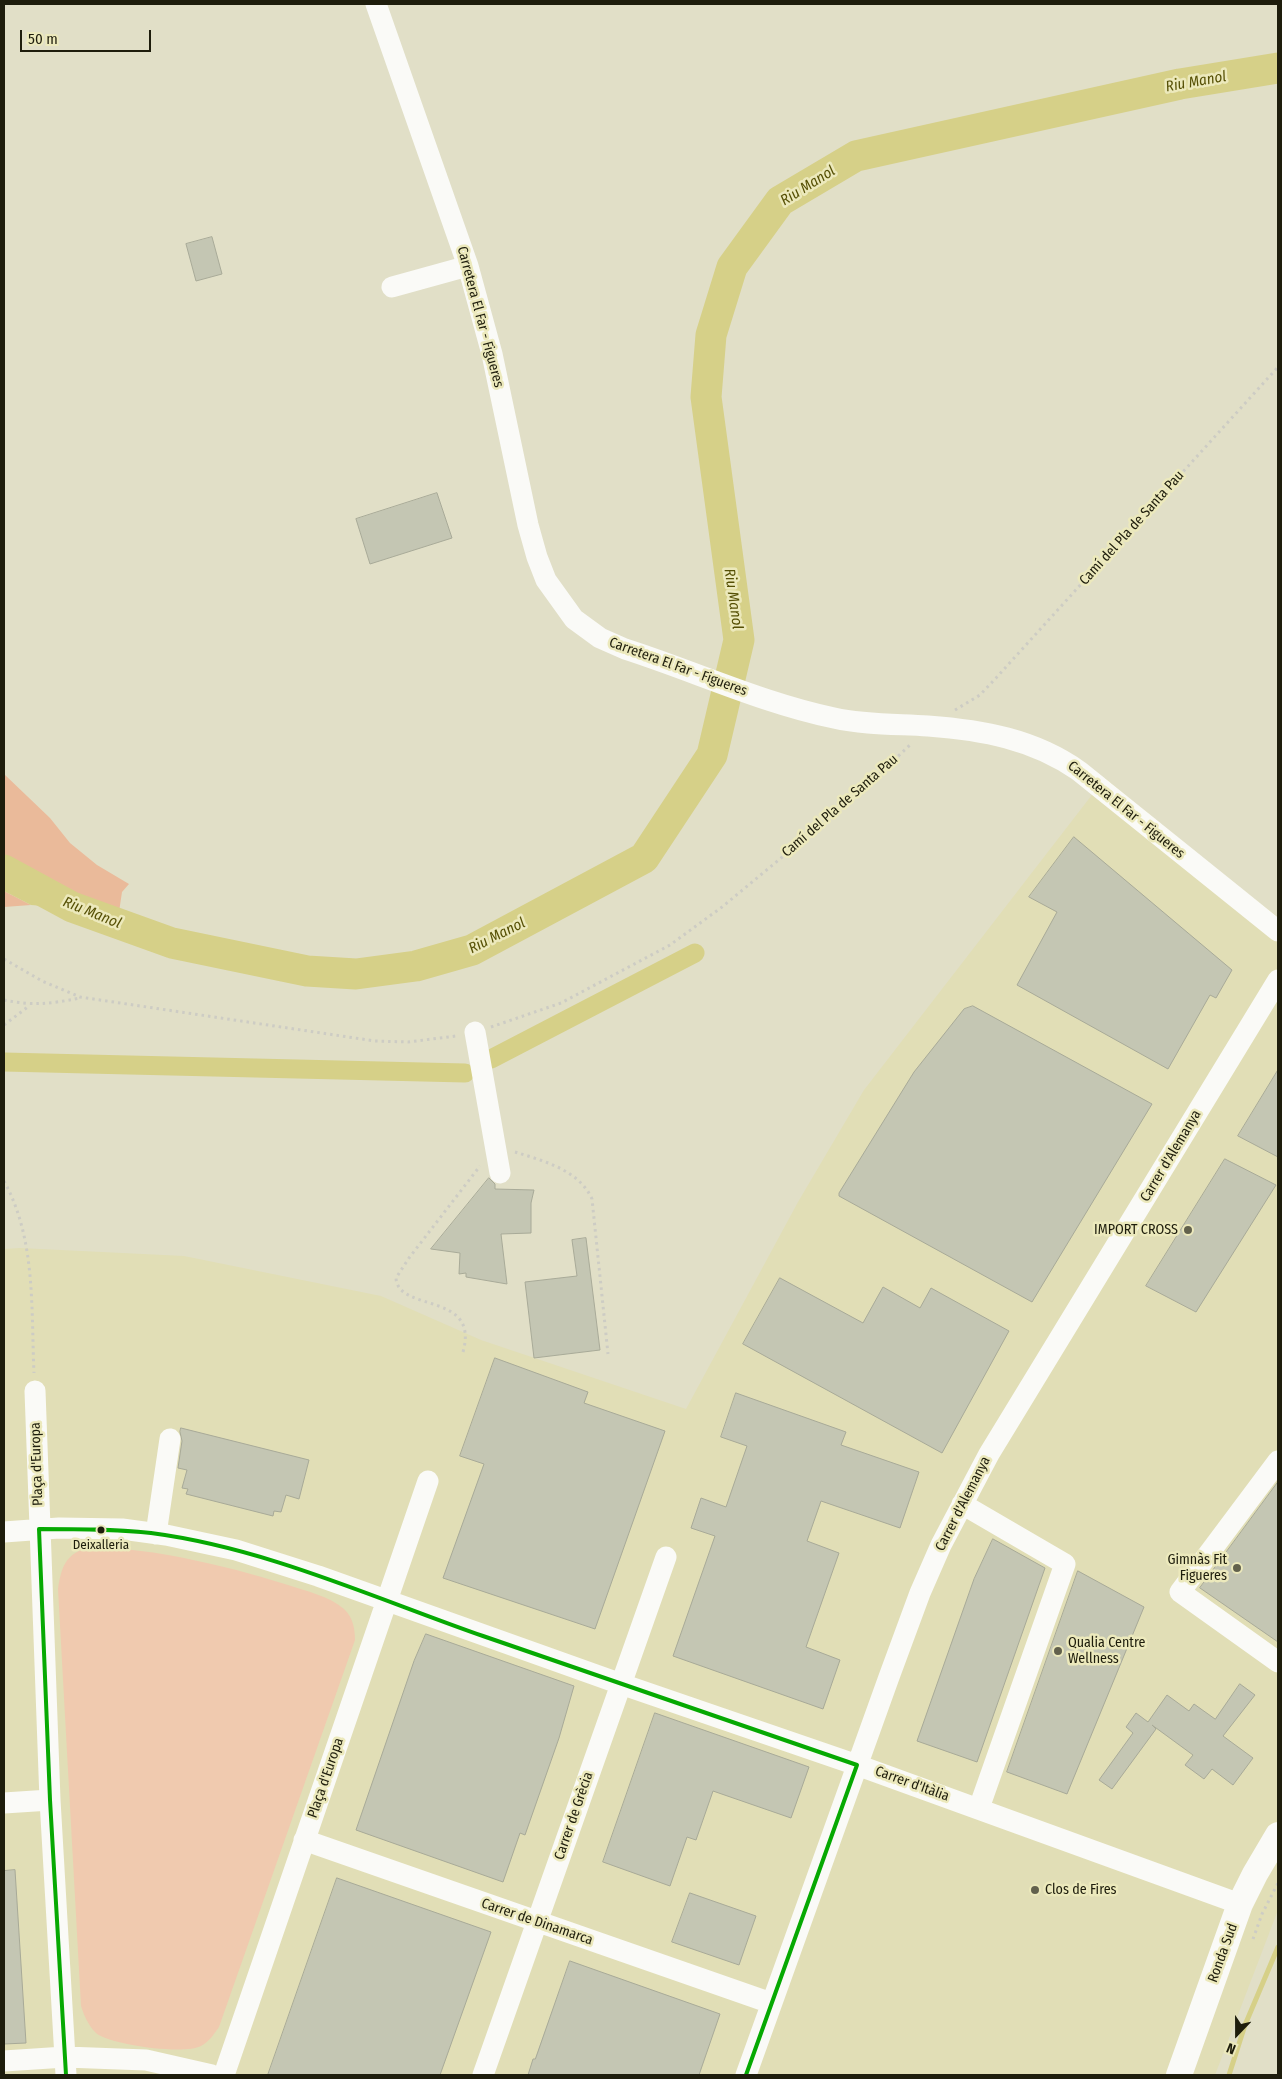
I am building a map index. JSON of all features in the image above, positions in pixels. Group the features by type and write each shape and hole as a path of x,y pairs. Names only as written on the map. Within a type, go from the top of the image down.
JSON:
{"main road":[{"name":"Ronda Sud","path":"1179,2075 1240,1904 1255,1874 1278,1836"}],"street":[{"name":"Carretera El Far - Figueres","path":"376,4 468,266 492,354 528,525 537,557 546,580 574,620 600,638 632,652 797,708 857,723 930,726 1013,738 1037,746 1061,758 1278,931"},
{"path":"392,287 468,266"},
{"name":"Carrer d'Alemanya","path":"746,2075 920,1593 941,1545 994,1445 1278,980"},
{"path":"475,1032 500,1173"},
{"name":"Plaça d'Europa","path":"35,1391 50,1800 66,2066"},
{"path":"156,1534 170,1439"},
{"path":"1278,1461 1180,1592 1278,1662"},
{"name":"Plaça d'Europa","path":"224,2075 428,1481"},
{"path":"962,1504 1065,1564 979,1808"},
{"name":"Carrer d'Itàlia","path":"4,1532 87,1528 122,1529 236,1550 318,1576 621,1684 858,1765 1240,1904"},
{"name":"Carrer de Grècia","path":"483,2075 666,1557"},
{"path":"4,1803 50,1800"},
{"name":"Carrer de Dinamarca","path":"304,1840 771,2003"},
{"path":"4,2061 66,2066 146,2060 212,2075"}],"path":[{"name":"Camí del Pla de Santa Pau","path":"80,997 375,1041 408,1042 439,1039 475,1032 516,1020 561,1002 670,945 722,907 857,795 930,726 980,695 1278,367"},
{"path":"4,958 42,981 80,997"},
{"path":"4,1000 29,1005 58,1002 80,997"},
{"path":"4,1025 29,1005"},
{"path":"462,1352 466,1335 464,1324 460,1319 444,1309 406,1294 400,1288 396,1278 409,1258 495,1145 560,1168 579,1180 588,1189 592,1199 608,1354"},
{"path":"4,1181 17,1212 28,1252 35,1391"},
{"path":"1252,1941 1262,1914 1278,1882"}],"shaded area":[{"path":"4,774 50,818 70,843 97,865 129,884 122,892 119,912 53,886 4,856"},
{"path":"1105,778 1278,917 1278,1910 1215,2075 4,2075 4,1249 20,1248 184,1256 381,1296 481,1340 686,1409 798,1202 864,1090"},
{"path":"4,857 53,886 119,912 31,905 4,891"},
{"path":"4,891 31,905 4,907"},
{"path":"101,1546 164,1554 197,1561 249,1573 310,1592 338,1604 350,1616 354,1627 355,1640 219,2027 211,2038 201,2046 192,2049 164,2049 131,2045 104,2037 96,2033 91,2027 81,2006 58,1589 62,1570 70,1557 82,1550"}],"building":[{"path":"212,237 222,274 196,281 186,244"},
{"path":"437,493 452,538 370,564 356,519"},
{"path":"1074,837 1232,970 1216,998 1210,995 1168,1069 1017,985 1057,912 1029,897"},
{"path":"973,1006 1152,1104 1032,1302 839,1196 839,1193 914,1072 964,1009"},
{"path":"1278,1070 1278,1157 1238,1136"},
{"path":"1225,1159 1276,1185 1196,1312 1146,1286"},
{"path":"489,1178 495,1184 495,1189 534,1190 531,1203 531,1233 501,1234 507,1284 466,1277 466,1273 459,1274 460,1253 431,1249"},
{"path":"586,1238 600,1350 534,1358 525,1282 577,1276 572,1240"},
{"path":"780,1278 863,1323 883,1287 920,1308 931,1288 1009,1331 942,1453 743,1344"},
{"path":"495,1358 588,1392 584,1403 665,1431 595,1629 443,1578 484,1464 460,1456"},
{"path":"736,1393 846,1432 841,1445 919,1472 900,1528 821,1501 807,1541 839,1553 806,1647 840,1660 823,1709 673,1656 715,1536 691,1528 701,1498 726,1507 747,1446 721,1437"},
{"path":"181,1428 309,1460 299,1499 286,1495 281,1512 274,1511 273,1516 186,1494 188,1489 182,1488 187,1470 178,1468 182,1441"},
{"path":"1278,1482 1278,1642 1200,1588"},
{"path":"993,1539 1045,1568 977,1762 917,1741 974,1579"},
{"path":"1078,1571 1144,1607 1067,1794 1007,1772"},
{"path":"426,1634 574,1686 559,1738 525,1835 520,1833 503,1882 356,1830 414,1661"},
{"path":"1240,1684 1255,1695 1223,1736 1253,1758 1233,1785 1212,1769 1204,1779 1185,1765 1193,1755 1152,1725 1156,1729 1112,1789 1099,1780 1133,1733 1126,1727 1136,1713 1148,1722 1167,1695 1189,1711 1194,1704 1215,1719"},
{"path":"655,1713 809,1767 791,1818 713,1791 696,1840 687,1837 670,1886 603,1862"},
{"path":"15,1870 26,2043 4,2044 4,1871"},
{"path":"337,1878 491,1932 440,2075 268,2075"},
{"path":"690,1893 756,1916 739,1965 672,1942"},
{"path":"570,1961 720,2014 699,2075 528,2075"}],"waterway":[{"name":"Riu Manol","path":"4,870 72,907 172,943 307,971 356,974 416,966 472,950 644,858 712,755 739,640 706,397 711,335 732,267 780,201 856,156 1180,84 1278,68"},
{"path":"491,1059 695,953"},
{"path":"4,1062 465,1073"},
{"path":"1229,2075 1245,2025 1278,1947"}],"transit line":[{"path":"66,2075 50,1800 39,1529 151,1533 194,1540 278,1562 530,1652 857,1765 746,2075"}],"place":[{"name":"IMPORT CROSS","path":"1188,1230"},
{"name":"Deixalleria","path":"101,1530"},
{"name":"Gimnàs Fit Figueres","path":"1237,1568"},
{"name":"Qualia Centre Wellness","path":"1058,1651"},
{"name":"Clos de Fires","path":"1035,1890"}]}
